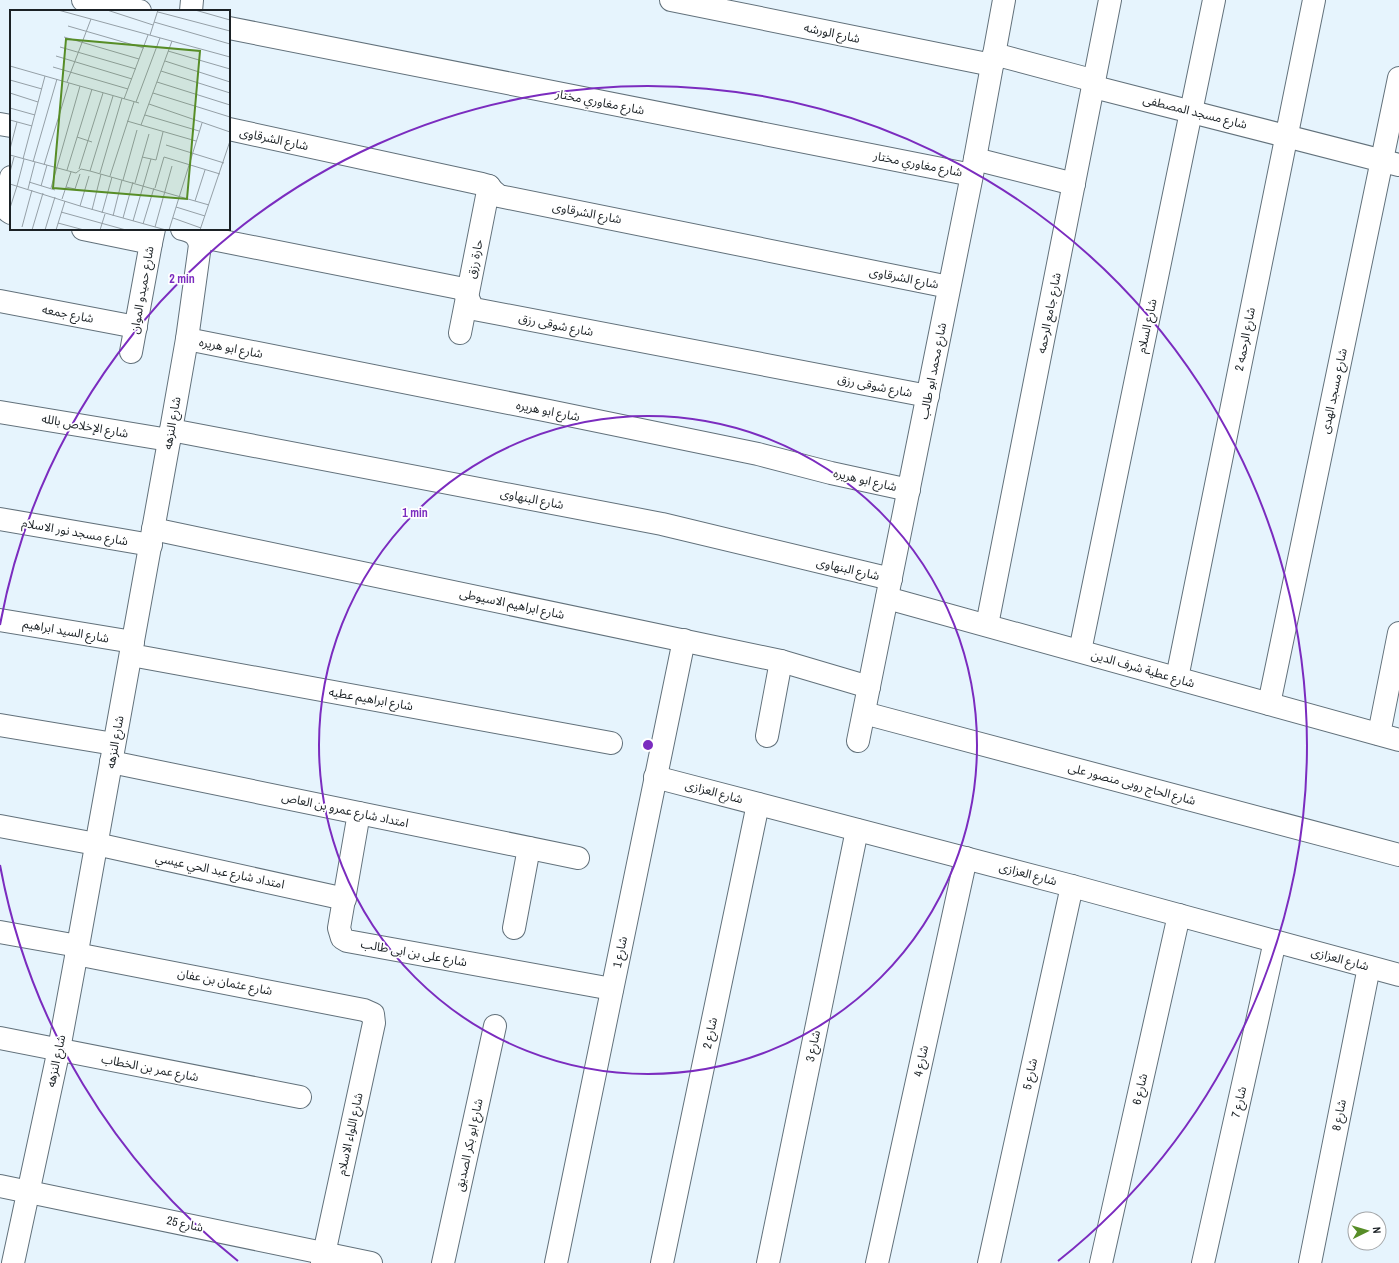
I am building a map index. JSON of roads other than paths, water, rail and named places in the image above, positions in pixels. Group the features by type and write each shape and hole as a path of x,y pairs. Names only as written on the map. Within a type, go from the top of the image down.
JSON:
{"street":[{"path":"83,0 135,10"},
{"path":"191,10 192,0"},
{"name":"شارع الورشه","path":"671,0 993,60"},
{"name":"شارع محمد ابو طالب","path":"858,741 928,396 1004,0"},
{"name":"شارع جامع الرحمه","path":"986,625 1110,0"},
{"name":"شارع السلام","path":"1080,652 1214,0"},
{"name":"شارع الرحمه 2","path":"1177,678 1314,0"},
{"name":"شارع مغاوري مختار","path":"230,28 973,167 1074,184"},
{"name":"شارع مسجد المصطفى","path":"993,60 1084,78 1090,80 1093,84 1102,89 1391,162"},
{"name":"شارع مسجد الهدى","path":"1269,704 1391,162 1399,78"},
{"path":"0,124 10,126"},
{"name":"شارع الشرقاوى","path":"230,129 489,186 499,196 949,287"},
{"path":"10,182 6,201 8,211 10,212"},
{"name":"حارة رزق","path":"460,333 489,186"},
{"path":"93,230 152,236"},
{"path":"189,233 459,288 468,294"},
{"name":"شارع النزهه","path":"13,1263 58,1050 77,950 187,339 200,245 189,233"},
{"name":"شارع حميدو الموان","path":"131,352 152,236"},
{"name":"شارع شوقى رزق","path":"468,294 470,304 474,309 928,396"},
{"name":"شارع جمعه","path":"0,301 136,327"},
{"name":"شارع ابو هريره","path":"187,339 758,454 909,490"},
{"name":"شارع الإخلاص بالله","path":"0,412 170,435"},
{"name":"شارع البنهاوى","path":"170,435 662,524 889,589"},
{"name":"شارع مسجد نور الاسلام","path":"0,519 152,537"},
{"name":"شارع ابراهيم الاسيوطى","path":"152,537 781,660 869,687"},
{"name":"شارع عطية شرف الدين","path":"889,589 986,625 1389,737"},
{"name":"شارع السيد ابراهيم","path":"0,620 132,649"},
{"path":"1389,737 1399,633"},
{"name":"شارع 1","path":"556,1263 684,640"},
{"name":"شارع ابراهيم عطيه","path":"132,649 611,743"},
{"path":"767,736 781,660"},
{"name":"شارع الحاج روبى منصور على","path":"864,713 1399,855"},
{"name":"امتداد شارع عمرو بن العاص","path":"0,725 359,813 578,858"},
{"name":"شارع العزازى","path":"655,777 1072,886 1399,975"},
{"name":"شارع 2","path":"662,1263 758,804"},
{"name":"شارع على بن ابى طالب","path":"359,813 339,928 342,938 347,941 612,989"},
{"name":"امتداد شارع عبد الحي عيسي","path":"0,826 96,844 345,899"},
{"name":"شارع 3","path":"768,1263 857,830"},
{"path":"514,928 529,848"},
{"name":"شارع 4","path":"877,1263 966,858"},
{"name":"شارع 5","path":"989,1263 1072,886"},
{"name":"شارع 6","path":"1101,1263 1179,915"},
{"name":"شارع عثمان بن عفان","path":"0,932 77,950 357,1008 373,1014"},
{"name":"شارع 7","path":"1202,1263 1275,941"},
{"name":"شارع 8","path":"1310,1263 1369,967"},
{"name":"شارع اللواء الاسلام","path":"323,1258 374,1023 373,1014"},
{"name":"شارع ابو بكر الصديق","path":"443,1263 495,1026"},
{"name":"شارع عمر بن الخطاب","path":"0,1038 300,1097"},
{"name":"شارع 25","path":"0,1186 323,1258 371,1263"}]}
